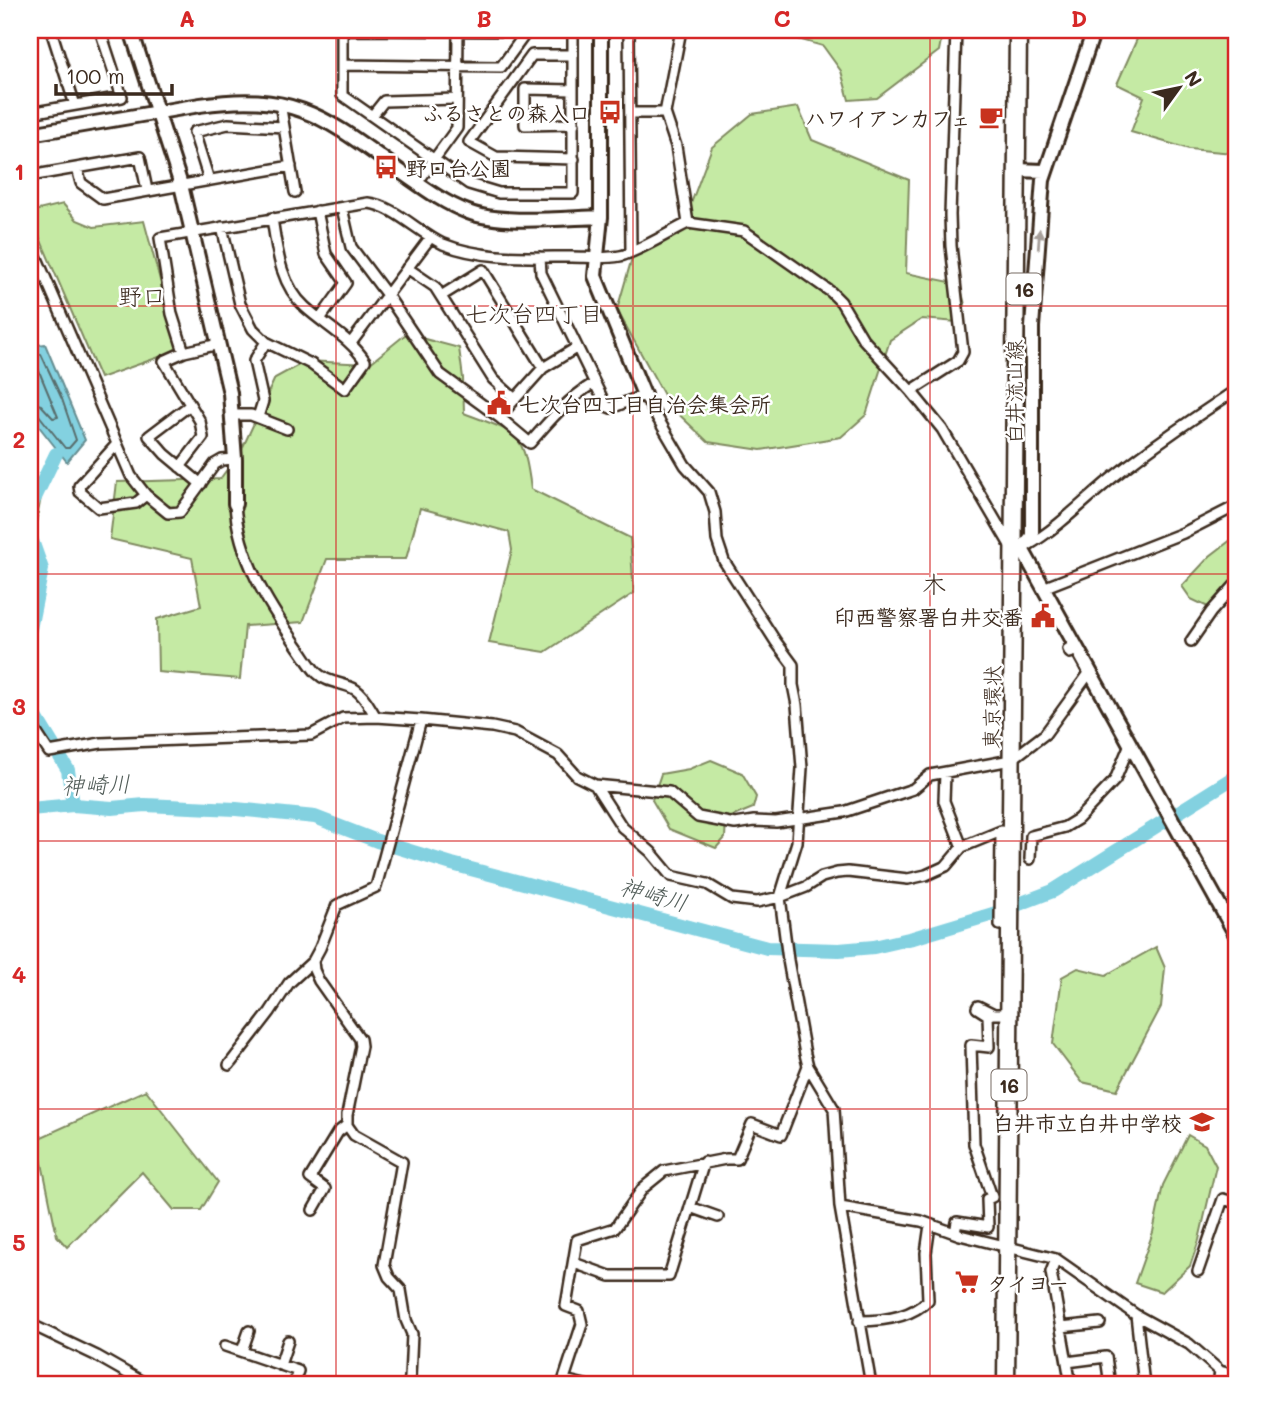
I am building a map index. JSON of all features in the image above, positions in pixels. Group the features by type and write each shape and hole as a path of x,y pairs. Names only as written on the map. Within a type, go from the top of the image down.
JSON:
{"highway":[{"name":"東京環状","path":"1006,1385 1012,1248 1010,895 1016,757 1021,170 1018,30"},
{"name":"東京環状","path":"1021,170 1027,30"},
{"name":"東京環状","path":"1010,923 1012,1248 1016,1385"}],"street":[{"path":"51,30 75,105"},
{"path":"30,113 122,97 100,30"},
{"path":"131,30 181,185 219,344 233,415 234,504 244,549 252,569 286,630 317,673 327,681 355,689 364,697 376,717"},
{"path":"527,30 342,30 342,95 434,161 485,191 573,193 573,30"},
{"path":"417,183 457,128 458,30"},
{"path":"342,65 501,67 527,30"},
{"path":"601,30 601,217 595,276 644,395 685,465 709,492 724,561 793,665 802,768 797,842 780,897 788,960 808,1066 834,1109 839,1207 871,1385"},
{"path":"629,30 631,251"},
{"path":"681,30 665,113 676,146 688,223"},
{"path":"911,391 958,361 963,352 950,215 956,30"},
{"name":"白井流山線","path":"1017,548 1032,536 1032,327 1044,171 1094,30"},
{"path":"573,55 532,55 470,142 496,157 574,159"},
{"path":"573,90 525,89 525,125 574,124"},
{"path":"372,116 384,101 457,99"},
{"path":"30,134 227,101 261,100 299,108 330,122 445,202 471,213 504,218 601,217"},
{"path":"279,103 295,191"},
{"path":"630,113 665,113"},
{"path":"209,180 194,132 228,124 284,127"},
{"path":"30,176 140,157 147,190"},
{"path":"78,168 81,183 103,199 291,166"},
{"path":"1021,170 1044,171"},
{"path":"184,352 172,314 160,238 368,203 378,204 430,238 473,253 540,257 621,256 688,223 744,231 831,292 841,302 863,339 942,429 1043,588 1236,935"},
{"path":"342,208 351,247 440,374 530,443 557,412 594,383"},
{"path":"317,211 326,254 346,283 320,319"},
{"path":"222,227 240,304 253,329 267,342 311,364 345,389 365,361 351,343 297,298 284,276 277,256 272,218"},
{"path":"351,343 430,238"},
{"path":"30,242 32,252 131,476 146,495 168,513 180,512 215,464 222,460 235,459"},
{"path":"540,257 541,273 606,406 611,408 644,395"},
{"path":"407,268 435,287 493,379 515,399"},
{"path":"441,296 483,270 544,368"},
{"path":"258,417 263,401 254,360 267,342"},
{"path":"180,467 203,436 200,421 164,361 184,352 219,344"},
{"path":"499,417 544,368 576,348"},
{"path":"1017,548 1051,531 1084,500 1132,462 1236,390"},
{"path":"190,405 149,436 201,484"},
{"path":"233,415 244,413 287,429"},
{"path":"117,444 79,486 80,492 99,508 136,503 146,495"},
{"path":"1043,588 1183,533 1236,506"},
{"path":"1191,641 1211,612 1236,584"},
{"path":"30,723 49,752 101,743 311,735 343,718 376,717 492,727 515,732 558,755 577,776 595,785 669,792 698,817 735,824 776,822 844,812 913,789 930,775 1016,757 1045,734 1090,672"},
{"path":"229,1065 289,983 313,961 324,939 333,909 341,902 376,887 421,720"},
{"path":"1030,859 1031,836 1065,827 1079,819 1115,780 1130,744"},
{"path":"945,773 944,801 962,847"},
{"path":"595,785 622,827 651,852 671,876 707,884 732,899 757,902 780,897 806,887 822,877 837,873 908,879 926,875 946,866 962,847 1001,831 1010,895"},
{"path":"313,961 319,981 360,1039 347,1125 354,1135 402,1162 384,1265 389,1277 401,1290 406,1320 412,1334 408,1385"},
{"path":"955,1233 957,1222 988,1227 987,1199 992,1197 974,1143 971,1045 989,1047 988,1015 977,1008 978,1006 993,1014 1009,1014"},
{"path":"585,1385 563,1383 582,1324 579,1311 566,1306 577,1240 615,1228 652,1180 664,1171 726,1158 737,1160 752,1124 781,1135 808,1066"},
{"path":"313,1210 325,1189 310,1178 338,1132 347,1125"},
{"path":"573,1263 610,1276 669,1276 704,1162"},
{"path":"1198,1270 1223,1199 1236,1203"},
{"path":"690,1207 718,1217"},
{"path":"839,1207 921,1221 930,1226 1056,1259 1136,1315 1189,1344 1220,1371 1236,1376"},
{"path":"859,1321 893,1318 921,1307 928,1300 926,1253 930,1226"},
{"path":"1056,1259 1051,1272 1071,1385"},
{"path":"1136,1315 1144,1385"},
{"path":"1061,1327 1100,1323"},
{"path":"30,1324 97,1356 148,1385"},
{"path":"242,1352 249,1331"},
{"path":"280,1365 288,1341"},
{"path":"225,1346 298,1371 293,1385"},
{"path":"1067,1363 1106,1357 1110,1385"},
{"path":"1218,1385 1220,1371"}],"green space":[{"path":"766,30 943,30 939,51 877,98 849,100 841,71 823,46"},
{"path":"1141,30 1236,30 1236,150 1233,153 1189,149 1131,132 1144,97 1117,84"},
{"path":"798,107 812,140 909,180 906,273 960,284 965,305 957,322 922,319 890,340 866,415 841,437 761,450 708,442 670,406 617,310 634,251 683,225 712,147 752,114"},
{"path":"63,204 77,220 94,227 144,221 179,350 100,378 30,215 30,212"},
{"path":"406,334 459,348 464,413 496,425 514,436 525,454 531,489 630,538 634,593 545,652 489,643 512,550 509,532 420,508 406,559 327,559 303,622 245,626 240,679 158,672 157,619 201,606 192,558 110,539 117,482 220,479 242,449 275,378 306,361 369,364"},
{"path":"30,476 44,482 30,553"},
{"path":"1236,536 1236,580 1208,607 1191,599 1182,586 1210,556"},
{"path":"711,760 742,773 756,797 753,808 726,819 725,838 716,848 669,829 652,800 661,774 689,769"},
{"path":"1156,947 1165,968 1161,1007 1117,1090 1082,1082 1053,1044 1062,977 1078,968 1106,975"},
{"path":"146,1090 218,1182 201,1210 174,1210 142,1172 67,1247 57,1236 37,1139"},
{"path":"1188,1135 1205,1145 1216,1166 1199,1240 1190,1266 1162,1292 1135,1283 1153,1232 1163,1185"}],"water":[{"path":"45,344 85,440 67,462 30,415 30,346"}],"waterway":[{"path":"30,508 56,454"},
{"path":"30,535 42,569 30,629"},
{"path":"30,707 68,770 73,805"},
{"name":"神崎川","path":"30,809 73,805 112,808 145,805 236,809 315,817 377,841 452,864 767,948 839,950 874,947 913,938 993,914 1053,891 1236,776"}],"place":[{"name":"ふるさとの森入口","path":"610,112"},
{"name":"ハワイアンカフェ","path":"991,117"},
{"name":"野口台公園","path":"386,167"},
{"name":"七次台四丁目自治会集会所","path":"499,403"},
{"name":"印西警察署白井交番","path":"1043,616"},
{"name":"白井市立白井中学校","path":"1202,1122"},
{"name":"タイヨー","path":"967,1282"}],"district":[{"name":"野口","path":"142,295"},
{"name":"七次台四丁目","path":"534,313"},
{"name":"木","path":"934,583"}]}
